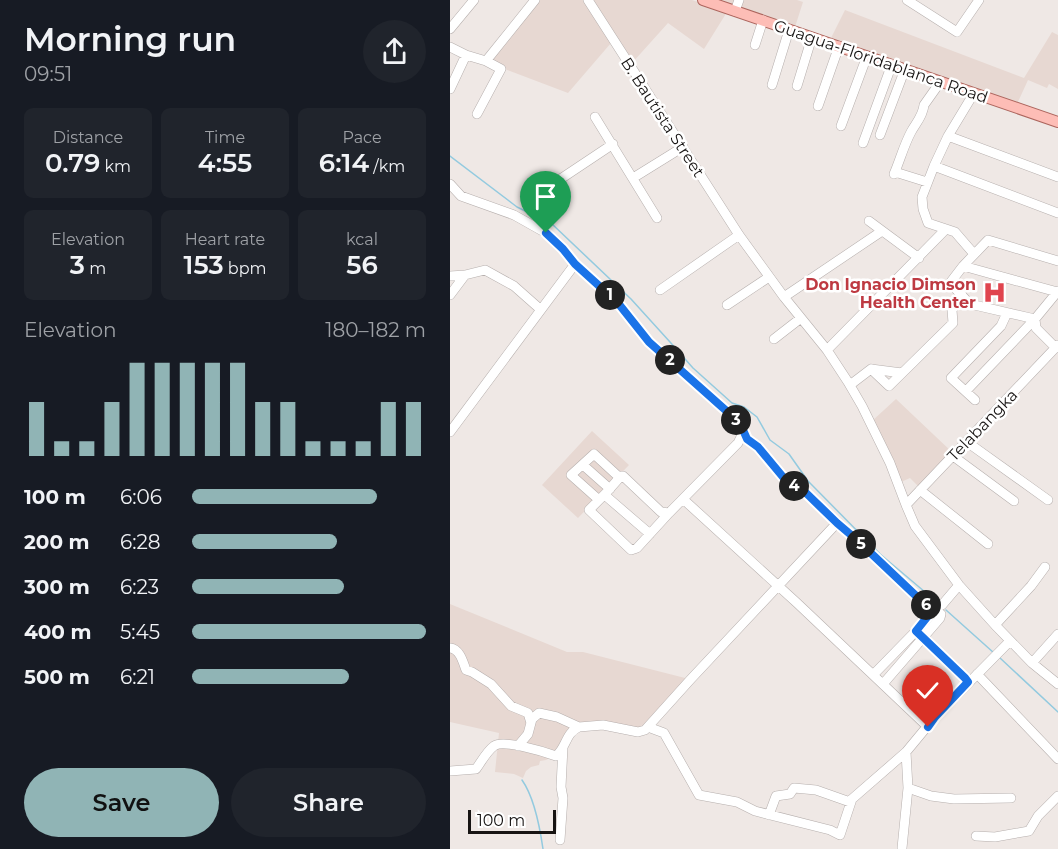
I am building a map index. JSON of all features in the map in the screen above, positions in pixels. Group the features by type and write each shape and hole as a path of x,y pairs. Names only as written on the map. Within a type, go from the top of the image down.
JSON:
{"main road":[{"name":"Guagua-Floridablanca Road","path":"703,0 737,5 763,20 789,30 1058,122"}],"street":[{"path":"450,29 474,0"},
{"path":"486,61 535,0"},
{"name":"B. Bautista Street","path":"588,0 739,235 784,297 827,350 850,385 890,463 915,526 959,585 995,625 1032,663 1058,684"},
{"path":"907,0 957,32 979,0"},
{"path":"755,45 763,20"},
{"path":"772,85 789,30"},
{"path":"797,86 812,37"},
{"path":"818,106 839,46"},
{"path":"450,47 501,69 477,114"},
{"path":"450,89 466,55"},
{"path":"841,126 867,56"},
{"path":"863,143 892,64"},
{"path":"880,135 905,69"},
{"path":"927,182 895,173 912,130 924,110 924,105 941,81"},
{"path":"974,93 948,136 922,196 928,224 955,232 974,254"},
{"path":"595,117 657,218"},
{"path":"948,136 1058,177"},
{"path":"544,191 613,144"},
{"path":"633,178 683,147"},
{"path":"934,166 1058,213"},
{"path":"450,184 461,196 514,214 546,233 575,264 618,303 649,342 740,423 747,439 758,447 788,483 803,490 940,618"},
{"path":"868,221 919,258"},
{"path":"827,350 946,229"},
{"path":"784,297 882,231"},
{"path":"660,290 739,235"},
{"path":"1035,319 970,304 950,283 988,240 1058,261"},
{"path":"450,432 575,264"},
{"path":"963,266 1057,291 1035,319 966,391"},
{"path":"450,276 485,270 514,286 540,309"},
{"path":"450,295 465,275"},
{"path":"727,305 769,277"},
{"path":"871,369 890,386 953,323 952,310 962,295"},
{"path":"975,400 951,378 1001,326 1007,313"},
{"path":"774,339 801,318"},
{"path":"1035,319 1036,328 1057,346"},
{"name":"Telabangka","path":"906,505 1057,346"},
{"path":"850,385 871,369 902,373"},
{"path":"669,513 661,512 623,476 589,510 631,550 638,548 682,499 738,443 744,433"},
{"path":"967,442 1048,500"},
{"path":"605,494 571,476 594,454 620,478"},
{"path":"953,456 1014,501"},
{"path":"583,465 607,497 650,534"},
{"path":"920,490 988,544"},
{"path":"682,499 797,603 928,727"},
{"path":"450,771 476,770 494,746 500,743 556,756 560,753 570,732 579,727 603,725 638,732 644,731 837,523"},
{"path":"995,625 1045,567"},
{"path":"873,675 959,585"},
{"path":"883,684 940,618 942,604"},
{"path":"916,631 968,682"},
{"path":"1032,663 1058,634"},
{"path":"648,728 664,733 699,795 737,802 755,811 830,830 840,835 852,799 906,752 935,717 1010,641"},
{"path":"450,648 458,652 466,670 491,684 511,706 528,713 531,723"},
{"path":"977,674 1058,759"},
{"path":"518,746 528,734 532,719 539,713 548,714 579,727"},
{"path":"560,840 563,798 562,747"},
{"path":"902,848 908,788 906,752"},
{"path":"769,815 776,796 790,794 794,788 816,790 850,802"},
{"path":"908,788 931,796 954,799 1011,798"},
{"path":"976,836 995,837 1029,831 1038,816 1058,796"}],"shaded area":[{"path":"537,0 584,0 611,43 568,93 494,65 492,60"},
{"path":"590,0 692,0 727,12 704,49 668,23 632,63"},
{"path":"714,0 797,0 803,2 795,27"},
{"path":"845,10 1024,78 1052,32 1058,35 1058,89 1049,84 1047,88 1028,80 1017,104 830,40"},
{"path":"896,399 953,453 919,487 910,478 901,482 872,421"},
{"path":"592,431 629,465 578,518 542,485"},
{"path":"450,604 567,652 583,652 689,679 643,730 579,725 555,754 540,761 539,765 531,767 523,778 514,774 495,772 499,733 450,722"}],"waterway":[{"path":"450,156 517,207 552,224 631,299 693,368 732,403 744,407 757,417 770,440 789,454 808,481 880,554 938,603"},
{"path":"946,610 994,653"},
{"path":"1000,658 1058,712"},
{"path":"522,780 533,804 543,849"}],"place":[{"name":"Don Ignacio Dimson Health Center","path":"994,293"}],"route":[{"path":"546,233 575,264 618,303 649,342 740,423 747,439 758,447 788,483 803,490 932,611 916,631 968,682 928,727"}]}
